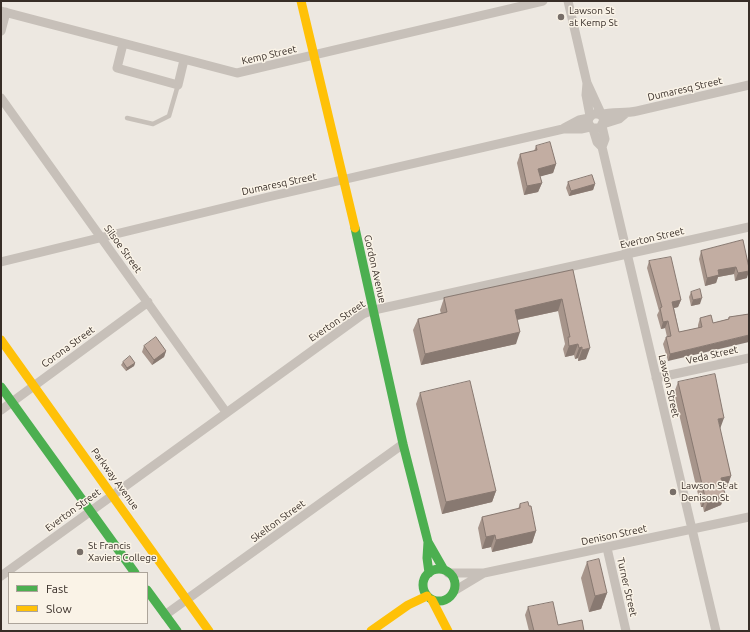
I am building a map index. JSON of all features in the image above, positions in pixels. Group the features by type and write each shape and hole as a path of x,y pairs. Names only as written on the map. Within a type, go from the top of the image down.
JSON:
{"main road":[{"name":"Gordon Avenue","path":"301,1 374,310 403,444 428,542 446,571"},
{"name":"Parkway Avenue","path":"1,340 209,631"},
{"path":"1,387 134,572"},
{"name":"Gordon Avenue","path":"428,542 427,558 429,573"},
{"path":"371,631 408,605 430,598 439,601 447,599 454,591 455,582 446,571 436,570 429,573 423,585 408,605"},
{"path":"423,585 447,628"},
{"path":"148,591 177,631"},
{"path":"447,599 450,619 447,628"}],"street":[{"name":"Kemp Street","path":"4,11 123,44 237,73 543,1"},
{"name":"Lawson Street","path":"568,1 587,83 593,94 600,114"},
{"path":"1,31 4,11"},
{"path":"123,44 117,68 178,85 184,60"},
{"name":"Lawson Street","path":"587,83 586,95 590,122 597,142 602,147 716,631"},
{"name":"Dumaresq Street","path":"600,114 616,111 626,113 749,85"},
{"name":"Silsoe Street","path":"1,98 226,412"},
{"name":"Dumaresq Street","path":"603,125 619,119 626,113"},
{"path":"594,114 600,114 604,119 603,125 598,129 590,122 594,114"},
{"name":"Dumaresq Street","path":"1,262 101,237 563,129 582,129 590,122"},
{"name":"Lawson Street","path":"602,147 605,139 603,125"},
{"name":"Everton Street","path":"1,576 363,314 374,310 749,227"},
{"name":"Corona Street","path":"1,410 148,302"},
{"name":"Veda Street","path":"656,378 749,358"},
{"name":"Skelton Street","path":"165,615 403,444"},
{"name":"Denison Street","path":"446,571 484,573 749,517"},
{"name":"Turner Street","path":"606,548 626,631"},
{"name":"Denison Street","path":"454,591 484,573"}],"lane":[{"path":"127,118 153,124 169,116 178,85"}],"building":[{"path":"550,142 556,164 538,169 542,183 527,186 520,154 537,150 536,146"},
{"path":"592,175 595,184 571,191 568,182"},
{"path":"743,240 749,271 738,273 736,267 718,270 719,275 707,278 701,251"},
{"path":"671,257 681,300 672,302 679,332 702,327 700,318 711,315 713,323 729,319 729,317 749,314 749,335 670,354 666,337 671,336 668,321 663,322 660,308 662,307 649,261"},
{"path":"573,270 590,348 582,350 582,347 579,348 578,344 569,346 568,337 570,337 562,299 515,310 520,332 425,354 418,319 447,312 444,298"},
{"path":"700,289 702,298 693,300 691,292"},
{"path":"156,337 166,351 154,360 144,346"},
{"path":"130,356 135,363 127,368 123,362"},
{"path":"715,374 724,418 718,419 731,476 721,478 725,494 708,501 707,496 705,497 678,382"},
{"path":"470,381 496,491 446,502 420,393"},
{"path":"528,502 529,506 531,506 536,531 496,540 495,535 486,537 482,517 520,508 520,504"},
{"path":"599,559 607,593 595,596 587,562"},
{"path":"553,602 558,625 582,620 584,631 534,631 528,607"}],"traffic: fast":[{"path":"355,228 403,444 428,542 444,570"},
{"path":"1,387 134,572"},
{"path":"428,542 427,558 429,573"},
{"path":"436,569 442,569 452,576 455,585 454,591 448,598 442,601 436,601 426,594 423,588 423,582 430,572 436,569"},
{"path":"148,591 177,631"}],"traffic: slow":[{"path":"301,1 355,228"},
{"path":"1,340 209,631"},
{"path":"371,631 408,605 427,596"},
{"path":"432,600 448,631"}],"place":[{"name":"Lawson St at Kemp St","path":"561,17"},
{"name":"Lawson St at Denison St","path":"673,492"},
{"name":"St Francis Xaviers College","path":"80,552"}]}
